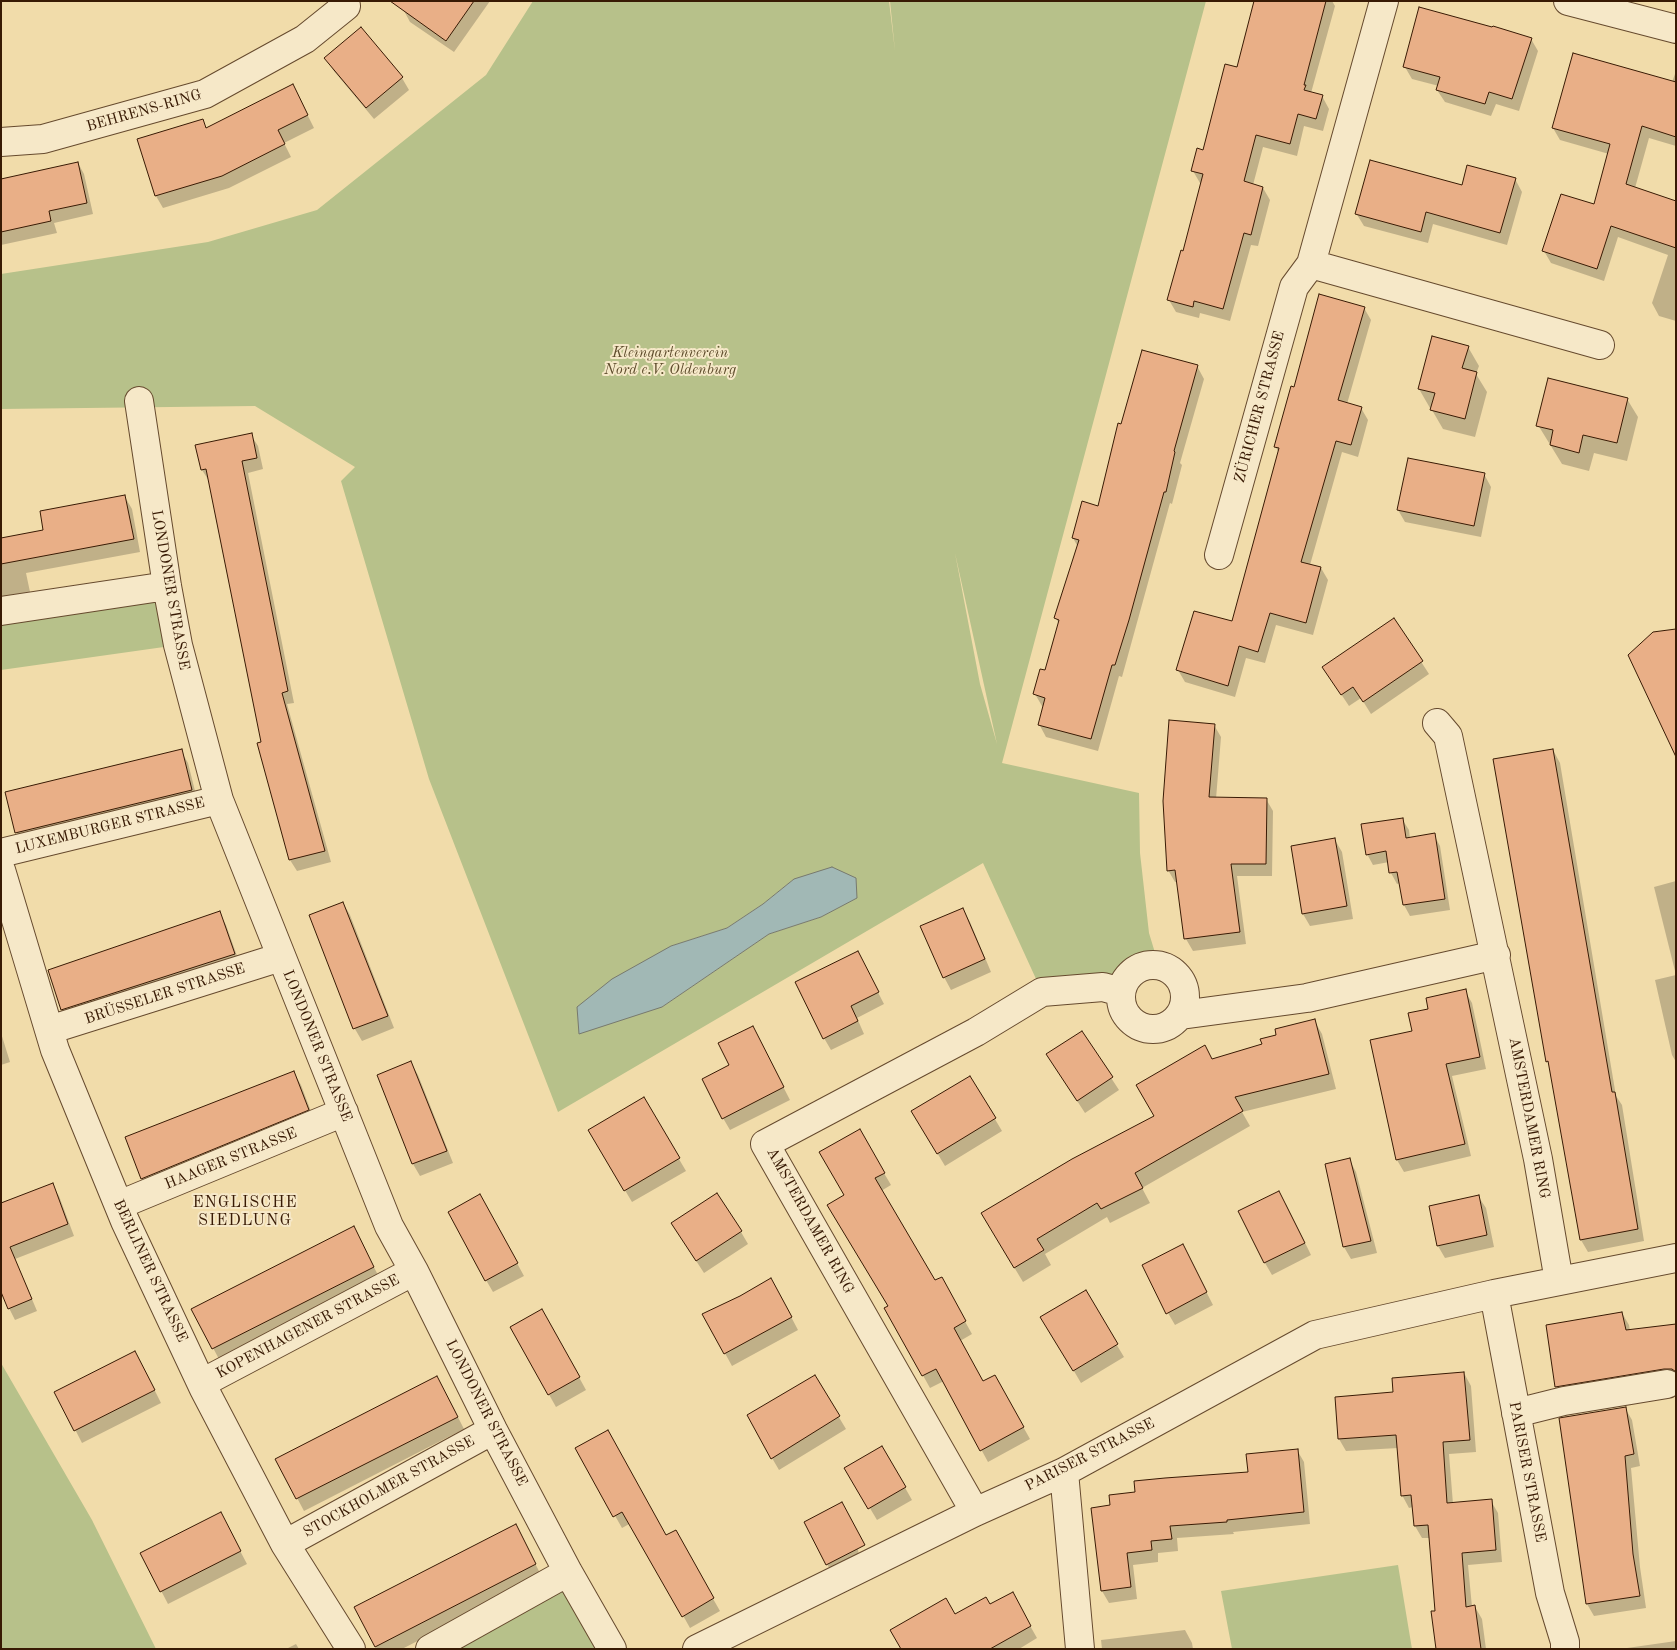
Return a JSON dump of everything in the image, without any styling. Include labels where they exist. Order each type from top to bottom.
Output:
[{"type":"street","name":"ZÜRICHER STRASSE","points":[[1219,555],[1294,287],[1311,264],[1384,1]]},
{"type":"street","points":[[1568,1],[1676,29]]},
{"type":"street","name":"BEHRENS-RING","points":[[1,142],[43,139],[205,94],[305,39],[346,3]]},
{"type":"street","points":[[1311,264],[1600,345]]},
{"type":"street","name":"LONDONER STRASSE","points":[[139,401],[167,586],[178,645],[219,800],[389,1226],[414,1270],[493,1430],[568,1572],[612,1649]]},
{"type":"street","points":[[1,611],[167,586]]},
{"type":"street","name":"AMSTERDAMER RING","points":[[1437,723],[1448,736],[1538,1159],[1560,1281]]},
{"type":"street","name":"LUXEMBURGER STRASSE","points":[[1,853],[219,800]]},
{"type":"street","name":"BERLINER STRASSE","points":[[1,870],[56,1050],[119,1205],[202,1383],[285,1544],[351,1649]]},
{"type":"street","points":[[1181,1015],[1307,998],[1496,955]]},
{"type":"street","name":"BRÜSSELER STRASSE","points":[[49,1030],[281,957]]},
{"type":"street","points":[[1149,965],[1159,966],[1169,969],[1178,976],[1184,989],[1185,1005],[1181,1015],[1164,1028],[1153,1030],[1142,1028],[1132,1022],[1125,1014],[1121,992],[1131,974],[1139,968],[1149,965]]},
{"type":"street","name":"AMSTERDAMER RING","points":[[975,1512],[765,1144],[976,1032],[1042,992],[1103,987],[1121,992]]},
{"type":"street","name":"HAAGER STRASSE","points":[[119,1205],[344,1112]]},
{"type":"street","name":"PARISER STRASSE","points":[[697,1649],[975,1512],[1064,1472],[1315,1336],[1494,1294],[1676,1258]]},
{"type":"street","name":"KOPENHAGENER STRASSE","points":[[202,1383],[414,1270]]},
{"type":"street","name":"PARISER STRASSE","points":[[1494,1294],[1550,1593],[1565,1642],[1565,1649]]},
{"type":"street","points":[[1516,1413],[1564,1401],[1667,1384]]},
{"type":"street","name":"STOCKHOLMER STRASSE","points":[[285,1544],[493,1430]]},
{"type":"street","points":[[1064,1472],[1080,1649]]},
{"type":"street","points":[[430,1649],[568,1572]]},
{"type":"green space","name":"Kleingartenverein Nord e.V. Oldenburg","points":[[533,1],[889,1],[895,51],[890,1],[1206,1],[1002,763],[1139,793],[1140,853],[1149,933],[1159,966],[1149,965],[1139,968],[1131,974],[1125,983],[1042,992],[983,863],[558,1112],[429,779],[341,481],[355,467],[255,406],[1,409],[1,274],[208,242],[317,210],[486,75]],"holes":[[[955,553],[997,744],[980,684]],[[856,878],[856,898],[821,917],[769,934],[662,1007],[671,946],[727,928],[763,904],[794,879]]]},
{"type":"green space","points":[[167,586],[178,645],[1,670],[1,611]]},
{"type":"green space","points":[[1,1363],[92,1520],[156,1649],[1,1649]]},
{"type":"green space","points":[[1398,1565],[1412,1649],[1232,1649],[1221,1591]]},
{"type":"green space","points":[[568,1572],[612,1649],[430,1649]]},
{"type":"water","points":[[832,867],[856,878],[857,898],[821,917],[769,934],[662,1007],[579,1034],[577,1007],[612,979],[671,946],[727,928],[763,904],[794,879]]},
{"type":"building","points":[[390,1],[474,1],[446,41]]},
{"type":"building","points":[[1254,1],[1326,1],[1304,85],[1306,85],[1304,90],[1323,95],[1316,119],[1298,114],[1290,144],[1256,135],[1244,181],[1263,187],[1251,235],[1244,233],[1223,309],[1194,301],[1193,307],[1167,300],[1181,250],[1183,251],[1203,174],[1191,171],[1197,148],[1203,150],[1225,64],[1237,67]]},
{"type":"building","points":[[1419,7],[1532,38],[1512,99],[1489,92],[1485,104],[1436,90],[1440,77],[1403,67]]},
{"type":"building","points":[[361,27],[403,77],[366,108],[324,58]]},
{"type":"building","points":[[1573,53],[1676,82],[1676,137],[1642,126],[1626,184],[1676,201],[1676,248],[1611,226],[1597,269],[1542,251],[1561,194],[1594,204],[1610,144],[1552,128]]},
{"type":"building","points":[[293,84],[308,115],[278,130],[285,144],[222,176],[155,196],[137,139],[203,119],[206,128]]},
{"type":"building","points":[[1370,160],[1462,185],[1467,165],[1516,178],[1500,233],[1426,212],[1421,232],[1355,214]]},
{"type":"building","points":[[78,162],[87,203],[49,211],[51,221],[1,232],[1,179]]},
{"type":"building","points":[[1319,294],[1365,307],[1338,400],[1362,407],[1351,445],[1336,441],[1301,562],[1321,567],[1306,623],[1270,613],[1258,652],[1239,646],[1228,686],[1176,670],[1194,611],[1232,621],[1279,448],[1274,447],[1291,386],[1294,387]]},
{"type":"building","points":[[1432,336],[1469,346],[1462,368],[1477,372],[1465,419],[1430,410],[1435,393],[1418,389]]},
{"type":"building","points":[[1142,350],[1198,365],[1174,451],[1166,492],[1164,492],[1129,620],[1115,665],[1112,665],[1091,739],[1038,725],[1045,698],[1033,694],[1040,669],[1045,670],[1059,620],[1054,618],[1079,540],[1072,538],[1082,501],[1098,506],[1118,423],[1121,424]]},
{"type":"building","points":[[1548,378],[1628,398],[1617,443],[1583,435],[1579,453],[1550,445],[1553,430],[1536,426]]},
{"type":"building","points":[[252,433],[257,458],[242,461],[288,691],[282,693],[325,851],[289,860],[257,743],[261,742],[206,469],[201,470],[195,445]]},
{"type":"building","points":[[1408,458],[1485,473],[1474,526],[1397,510]]},
{"type":"building","points":[[125,495],[134,539],[1,564],[1,538],[43,530],[40,511]]},
{"type":"building","points":[[1394,618],[1423,661],[1363,702],[1353,687],[1341,695],[1322,667]]},
{"type":"building","points":[[1676,629],[1676,757],[1628,655],[1653,632]]},
{"type":"building","points":[[1169,720],[1215,724],[1209,797],[1267,798],[1266,864],[1231,864],[1240,932],[1184,939],[1175,870],[1167,871],[1163,801]]},
{"type":"building","points":[[182,749],[192,790],[15,833],[5,792]]},
{"type":"building","points":[[1553,749],[1612,1092],[1615,1092],[1638,1229],[1580,1240],[1548,1061],[1546,1062],[1493,759]]},
{"type":"building","points":[[1403,818],[1406,838],[1435,833],[1445,899],[1403,905],[1397,872],[1389,873],[1386,851],[1366,855],[1361,824]]},
{"type":"building","points":[[1335,838],[1347,906],[1302,914],[1291,846]]},
{"type":"building","points":[[343,902],[388,1016],[353,1029],[309,915]]},
{"type":"building","points":[[963,908],[985,959],[943,978],[920,926]]},
{"type":"building","points":[[220,911],[235,954],[61,1010],[48,970]]},
{"type":"building","points":[[858,951],[879,992],[851,1006],[858,1021],[823,1039],[795,982]]},
{"type":"building","points":[[1466,989],[1480,1057],[1446,1064],[1465,1144],[1396,1160],[1370,1040],[1412,1031],[1408,1013],[1428,1009],[1426,998]]},
{"type":"building","points":[[1315,1019],[1329,1074],[1235,1097],[1243,1111],[1135,1173],[1143,1188],[1101,1209],[1097,1203],[1037,1239],[1044,1250],[1014,1268],[981,1213],[1072,1159],[1154,1116],[1136,1085],[1205,1045],[1212,1059],[1262,1044],[1260,1039],[1276,1035],[1275,1029]]},
{"type":"building","points":[[753,1026],[784,1087],[722,1119],[702,1079],[729,1065],[718,1043]]},
{"type":"building","points":[[1082,1031],[1113,1077],[1077,1101],[1046,1054]]},
{"type":"building","points":[[411,1061],[447,1151],[412,1164],[377,1075]]},
{"type":"building","points":[[294,1071],[309,1110],[141,1179],[125,1137]]},
{"type":"building","points":[[970,1076],[996,1118],[937,1154],[911,1111]]},
{"type":"building","points":[[644,1097],[680,1158],[624,1191],[588,1130]]},
{"type":"building","points":[[860,1129],[885,1173],[875,1178],[935,1280],[942,1277],[966,1321],[954,1328],[983,1381],[995,1375],[1024,1427],[980,1451],[936,1369],[922,1376],[884,1308],[888,1306],[827,1205],[844,1195],[819,1152]]},
{"type":"building","points":[[1350,1158],[1371,1241],[1343,1247],[1325,1164]]},
{"type":"building","points":[[53,1183],[68,1224],[10,1247],[32,1299],[8,1309],[1,1292],[1,1203]]},
{"type":"building","points":[[1279,1191],[1305,1243],[1264,1263],[1238,1211]]},
{"type":"building","points":[[717,1193],[742,1231],[696,1261],[671,1223]]},
{"type":"building","points":[[480,1194],[518,1263],[485,1281],[448,1212]]},
{"type":"building","points":[[1479,1195],[1487,1235],[1437,1246],[1429,1206]]},
{"type":"building","points":[[354,1226],[374,1267],[212,1349],[191,1309]]},
{"type":"building","points":[[1183,1244],[1207,1292],[1166,1314],[1142,1265]]},
{"type":"building","points":[[771,1278],[792,1317],[724,1354],[702,1314],[740,1296]]},
{"type":"building","points":[[1086,1290],[1118,1344],[1073,1371],[1040,1317]]},
{"type":"building","points":[[542,1309],[580,1377],[548,1395],[510,1327]]},
{"type":"building","points":[[1622,1312],[1626,1330],[1676,1324],[1676,1372],[1672,1369],[1664,1369],[1555,1387],[1546,1325]]},
{"type":"building","points":[[135,1351],[155,1390],[74,1431],[54,1392]]},
{"type":"building","points":[[1464,1372],[1470,1440],[1443,1442],[1447,1503],[1492,1499],[1496,1550],[1462,1553],[1466,1607],[1475,1605],[1481,1649],[1436,1649],[1431,1611],[1435,1611],[1428,1525],[1414,1526],[1411,1495],[1401,1496],[1396,1435],[1338,1439],[1335,1397],[1393,1392],[1392,1378]]},
{"type":"building","points":[[815,1375],[840,1416],[771,1459],[747,1415]]},
{"type":"building","points":[[437,1376],[458,1417],[296,1499],[275,1459]]},
{"type":"building","points":[[1626,1407],[1634,1454],[1625,1456],[1633,1554],[1640,1596],[1586,1604],[1559,1418]]},
{"type":"building","points":[[608,1430],[666,1535],[676,1530],[714,1598],[682,1617],[622,1512],[613,1517],[575,1448]]},
{"type":"building","points":[[882,1446],[906,1487],[868,1509],[844,1468]]},
{"type":"building","points":[[1298,1449],[1304,1512],[1227,1520],[1227,1522],[1170,1526],[1172,1539],[1151,1541],[1152,1550],[1127,1553],[1131,1587],[1101,1591],[1091,1508],[1110,1505],[1109,1495],[1135,1492],[1134,1481],[1248,1472],[1246,1454]]},
{"type":"building","points":[[842,1502],[865,1545],[826,1565],[804,1522]]},
{"type":"building","points":[[221,1512],[241,1551],[160,1592],[140,1553]]},
{"type":"building","points":[[516,1524],[536,1564],[375,1647],[354,1607]]},
{"type":"building","points":[[1013,1592],[1031,1626],[990,1649],[901,1649],[890,1630],[946,1598],[955,1614],[986,1597],[990,1604]]},
{"type":"district","name":"ENGLISCHE SIEDLUNG","points":[[245,1212]]}]
